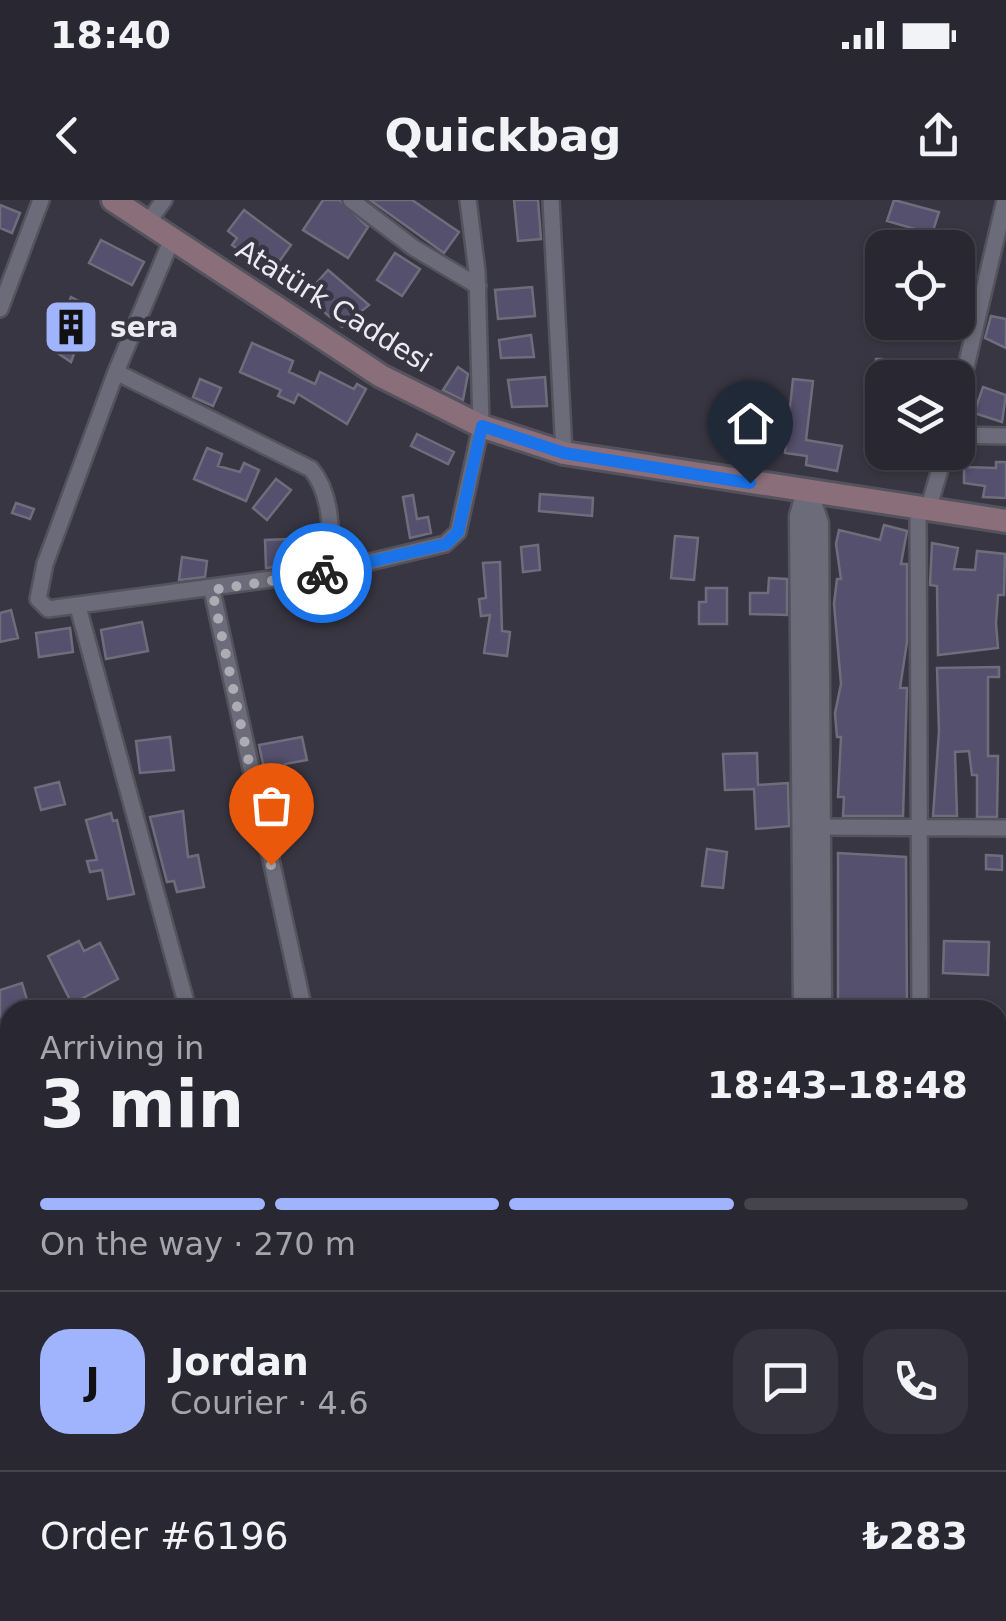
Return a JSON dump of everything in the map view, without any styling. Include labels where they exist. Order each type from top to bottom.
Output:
[{"type":"main road","name":"Atatürk Caddesi","points":[[114,200],[381,376],[482,426],[564,453],[1006,521]]},
{"type":"street","points":[[0,309],[41,200]]},
{"type":"street","points":[[149,220],[164,200]]},
{"type":"street","points":[[350,200],[414,248],[478,286]]},
{"type":"street","points":[[172,239],[116,372],[39,589],[38,599],[48,609],[332,571],[446,544],[458,532],[482,426],[478,286],[468,200]]},
{"type":"street","points":[[551,200],[564,453]]},
{"type":"street","points":[[968,360],[1005,200]]},
{"type":"street","points":[[116,372],[311,469],[322,481],[327,500],[332,571]]},
{"type":"street","points":[[975,435],[1006,436]]},
{"type":"street","points":[[920,1000],[923,510],[938,470]]},
{"type":"street","points":[[807,491],[818,523],[821,1000]]},
{"type":"street","points":[[804,1000],[800,516],[807,491]]},
{"type":"street","points":[[212,590],[302,1000]]},
{"type":"street","points":[[78,607],[185,1000]]},
{"type":"street","points":[[820,827],[1006,828]]},
{"type":"building","points":[[323,200],[340,200],[368,227],[348,258],[303,230]]},
{"type":"building","points":[[370,200],[412,200],[459,232],[444,253]]},
{"type":"building","points":[[514,200],[538,200],[541,239],[518,241]]},
{"type":"building","points":[[894,200],[939,212],[933,230],[887,221]]},
{"type":"building","points":[[0,205],[20,213],[12,233],[0,228]]},
{"type":"building","points":[[244,210],[291,245],[271,273],[232,245],[237,238],[228,231]]},
{"type":"building","points":[[101,240],[144,262],[132,285],[89,263]]},
{"type":"building","points":[[395,253],[420,269],[402,296],[377,280]]},
{"type":"building","points":[[328,270],[369,305],[342,327],[305,296]]},
{"type":"building","points":[[532,287],[535,316],[498,319],[495,290]]},
{"type":"building","name":"sera","points":[[71,297],[91,307],[71,362],[50,348]]},
{"type":"building","points":[[991,316],[1006,319],[1006,348],[985,338]]},
{"type":"building","points":[[531,335],[534,357],[501,358],[499,340]]},
{"type":"building","points":[[252,343],[293,361],[289,372],[315,384],[320,372],[354,389],[357,384],[366,389],[347,424],[298,394],[294,403],[278,396],[281,390],[240,372]]},
{"type":"building","points":[[458,367],[468,374],[463,400],[443,390]]},
{"type":"building","points":[[545,377],[547,406],[512,407],[508,380]]},
{"type":"building","points":[[200,379],[221,388],[213,406],[193,397]]},
{"type":"building","points":[[793,379],[813,381],[806,440],[842,446],[837,471],[806,465],[807,456],[785,453]]},
{"type":"building","points":[[983,387],[1006,395],[1002,422],[975,410]]},
{"type":"building","points":[[727,413],[750,413],[752,456],[729,456]]},
{"type":"building","points":[[417,434],[454,452],[448,464],[411,446]]},
{"type":"building","points":[[207,448],[222,454],[218,466],[240,472],[244,463],[259,470],[246,501],[194,479]]},
{"type":"building","points":[[996,462],[1006,462],[1006,498],[983,497],[985,486],[964,483],[964,470],[996,468]]},
{"type":"building","points":[[276,479],[291,490],[267,520],[253,508]]},
{"type":"building","points":[[540,494],[593,498],[592,516],[539,511]]},
{"type":"building","points":[[413,495],[417,519],[428,517],[431,533],[410,538],[403,497]]},
{"type":"building","points":[[16,503],[34,509],[30,519],[12,513]]},
{"type":"building","points":[[884,525],[907,531],[901,564],[907,564],[907,642],[900,688],[907,688],[903,816],[843,816],[844,797],[838,797],[841,737],[837,737],[835,713],[841,684],[834,604],[837,579],[841,579],[836,544],[839,530],[880,540]]},
{"type":"building","points":[[675,536],[698,538],[694,580],[671,578]]},
{"type":"building","points":[[289,539],[289,565],[266,568],[265,540]]},
{"type":"building","points":[[932,543],[958,548],[954,569],[975,570],[977,551],[1005,554],[1004,595],[998,595],[998,648],[938,655],[937,586],[930,585]]},
{"type":"building","points":[[538,545],[540,570],[523,572],[521,547]]},
{"type":"building","points":[[182,557],[207,561],[205,577],[179,580]]},
{"type":"building","points":[[500,562],[502,631],[510,632],[507,656],[484,653],[490,615],[481,616],[479,599],[486,598],[483,563]]},
{"type":"building","points":[[769,578],[787,579],[787,615],[750,614],[750,593],[768,593]]},
{"type":"building","points":[[706,588],[727,588],[727,624],[699,624],[699,602],[706,602]]},
{"type":"building","points":[[11,610],[18,638],[0,642],[0,613]]},
{"type":"building","points":[[142,622],[148,651],[106,659],[101,630]]},
{"type":"building","points":[[70,628],[73,652],[39,657],[36,633]]},
{"type":"building","points":[[999,667],[999,677],[988,677],[988,756],[998,756],[997,817],[977,817],[977,775],[972,775],[969,751],[955,752],[957,816],[933,816],[939,731],[937,668]]},
{"type":"building","points":[[170,737],[174,770],[140,773],[136,741]]},
{"type":"building","points":[[302,737],[307,760],[285,764],[286,771],[264,769],[259,745]]},
{"type":"building","points":[[757,753],[758,785],[788,783],[789,826],[756,829],[754,789],[725,790],[723,754]]},
{"type":"building","points":[[59,782],[65,804],[41,810],[35,788]]},
{"type":"building","points":[[183,811],[188,857],[198,855],[204,887],[177,892],[174,881],[167,882],[150,817]]},
{"type":"building","points":[[111,813],[113,821],[117,820],[134,894],[108,899],[102,870],[90,872],[87,861],[97,860],[86,820]]},
{"type":"building","points":[[707,849],[727,852],[723,888],[702,886]]},
{"type":"building","points":[[838,853],[906,857],[907,1000],[838,1000]]},
{"type":"building","points":[[986,855],[1002,856],[1002,870],[986,869]]},
{"type":"building","points":[[79,941],[84,951],[100,943],[118,979],[79,1000],[70,1000],[48,956]]},
{"type":"building","points":[[944,941],[989,942],[988,975],[943,973]]},
{"type":"building","points":[[22,983],[27,1000],[0,1000],[0,990]]},
{"type":"way so far","points":[[271,865],[212,590],[322,573]]},
{"type":"place","name":"sera","points":[[71,327]]},
{"type":"route","points":[[322,573],[413,555],[446,544],[458,532],[482,426],[564,453],[750,483]]}]
